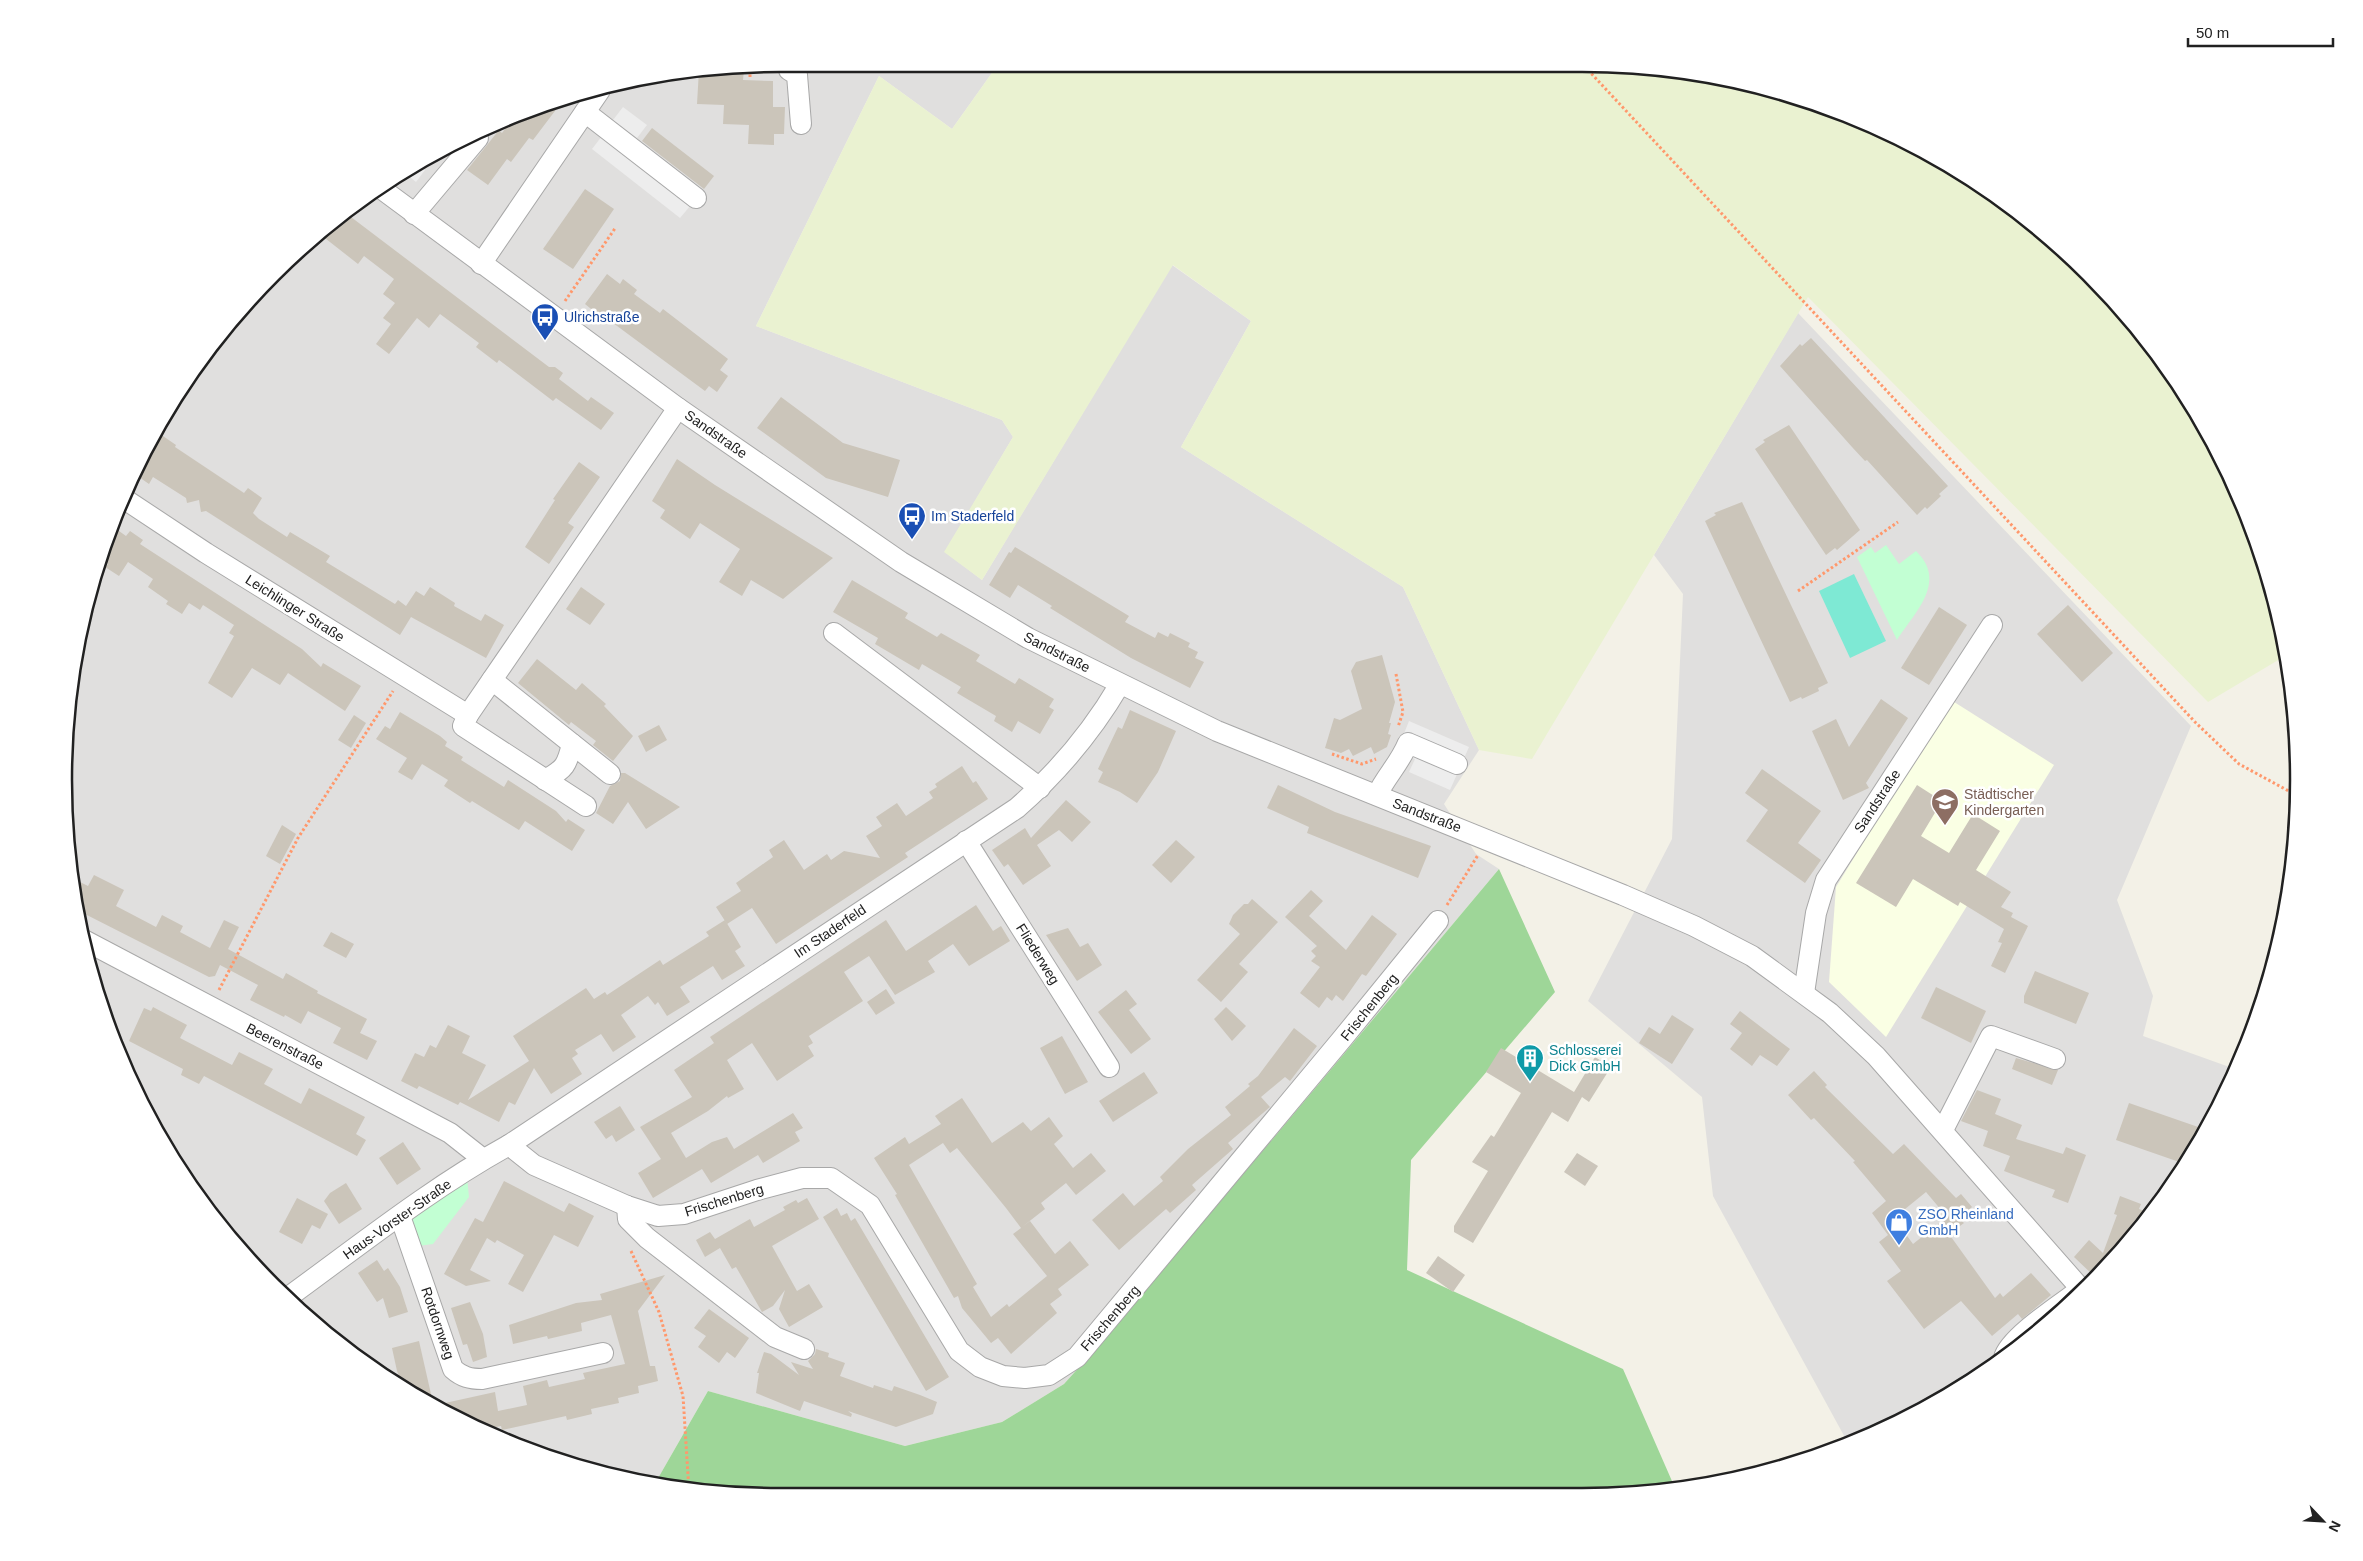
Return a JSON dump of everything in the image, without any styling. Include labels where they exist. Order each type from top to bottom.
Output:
[{"type":"street","points":[[792,72],[797,75],[801,124]]},
{"type":"street","points":[[481,264],[595,98]]},
{"type":"street","points":[[586,112],[696,198]]},
{"type":"street","points":[[414,214],[472,144]]},
{"type":"street","name":"Sandstraße","points":[[386,193],[678,408],[901,562],[1028,638],[1217,731],[1487,839],[1694,926],[1752,956],[1804,993],[1876,1056],[2079,1285]]},
{"type":"street","points":[[586,806],[463,726],[468,715],[678,408]]},
{"type":"street","name":"Leichlinger Straße","points":[[130,502],[403,676],[468,715]]},
{"type":"street","name":"Sandstraße","points":[[1804,993],[1816,913],[1826,880],[1992,625]]},
{"type":"street","points":[[834,633],[1040,788]]},
{"type":"street","points":[[492,680],[610,774]]},
{"type":"street","name":"Im Staderfeld","points":[[509,1145],[1017,808],[1040,788],[1105,710],[1120,684]]},
{"type":"street","points":[[1377,796],[1386,776],[1402,757],[1408,743],[1457,764]]},
{"type":"street","points":[[546,780],[561,772],[567,762],[572,744]]},
{"type":"street","name":"Fliederweg","points":[[966,841],[1109,1067]]},
{"type":"street","name":"Frischenberg","points":[[509,1145],[534,1165],[627,1206],[658,1216],[684,1214],[757,1190],[802,1178],[831,1178],[870,1204],[959,1351],[980,1366],[1003,1376],[1024,1378],[1049,1375],[1077,1357],[1128,1298],[1438,921]]},
{"type":"street","name":"Beerenstraße","points":[[92,944],[209,1008],[450,1133],[483,1159]]},
{"type":"street","points":[[1943,1130],[1992,1036],[2055,1059]]},
{"type":"street","name":"Haus-Vorster-Straße","points":[[294,1294],[400,1216],[483,1159],[509,1145]]},
{"type":"street","points":[[627,1206],[628,1219],[647,1238],[775,1337],[804,1349]]},
{"type":"street","name":"Rotdornweg","points":[[400,1216],[453,1369],[458,1374],[469,1379],[482,1379],[603,1352]]},
{"type":"path","points":[[1590,72],[2195,722],[2239,764],[2290,792]]},
{"type":"path","points":[[553,317],[616,228]]},
{"type":"path","points":[[1798,591],[1898,522]]},
{"type":"path","points":[[1396,674],[1403,712],[1398,730]]},
{"type":"path","points":[[209,1008],[298,838],[403,676]]},
{"type":"path","points":[[1321,773],[1329,753],[1362,764],[1378,758]]},
{"type":"path","points":[[1438,921],[1487,839]]},
{"type":"path","points":[[631,1250],[659,1312],[683,1396],[688,1482]]},
{"type":"shaded area","points":[[780,72],[993,72],[952,129],[879,76],[756,326],[1002,420],[1013,437],[945,552],[982,580],[1172,265],[1251,321],[1181,447],[1403,587],[1479,750],[1444,804],[1476,854],[1499,869],[1110,1333],[1064,1384],[1002,1422],[905,1446],[708,1391],[658,1478],[597,1464],[553,1451],[510,1435],[467,1415],[426,1394],[387,1369],[349,1342],[314,1313],[248,1247],[219,1212],[167,1134],[126,1051],[110,1008],[97,964],[86,919],[79,873],[74,827],[72,780],[74,734],[86,642],[110,553],[126,510],[167,426],[219,349],[248,314],[314,248],[349,219],[426,167],[510,126],[553,110],[642,86],[734,74]]},
{"type":"shaded area","points":[[993,72],[1582,72],[1629,74],[1721,86],[1810,110],[1853,126],[1937,167],[2014,219],[2083,280],[2144,349],[2196,427],[2237,510],[2253,553],[2266,597],[2280,659],[2208,702],[1808,297],[1532,759],[1479,750],[1403,587],[1181,447],[1251,321],[1173,265],[982,580],[944,552],[1013,437],[1002,420],[756,326],[879,76],[952,129]]},
{"type":"shaded area","points":[[623,107],[647,125],[637,138],[613,120]]},
{"type":"shaded area","points":[[602,136],[691,205],[680,218],[592,149]]},
{"type":"shaded area","points":[[423,169],[425,170],[416,182],[410,177]]},
{"type":"shaded area","points":[[1798,313],[2191,726],[2117,900],[2153,996],[2143,1036],[2230,1067],[2217,1094],[2196,1134],[2144,1212],[2115,1247],[2049,1313],[2014,1342],[1936,1394],[1845,1438],[1713,1196],[1702,1097],[1588,1001],[1672,839],[1683,594],[1654,555]]},
{"type":"shaded area","points":[[1854,574],[1886,641],[1850,658],[1819,591]]},
{"type":"shaded area","name":"Städtischer Kindergarten","points":[[1951,700],[2054,765],[1886,1037],[1829,982],[1836,887]]},
{"type":"shaded area","points":[[1409,721],[1469,747],[1450,790],[1409,772],[1415,759],[1397,751]]},
{"type":"green space","points":[[1886,545],[1899,564],[1916,551],[1925,563],[1929,574],[1929,585],[1925,597],[1897,640],[1857,557],[1871,547],[1875,553]]},
{"type":"green space","points":[[1499,869],[1555,992],[1411,1160],[1407,1270],[1623,1369],[1672,1482],[1629,1487],[1582,1488],[780,1488],[734,1487],[658,1478],[708,1391],[905,1446],[1002,1422],[1064,1384],[1110,1333]]},
{"type":"green space","points":[[467,1177],[469,1197],[433,1244],[418,1246],[411,1216]]},
{"type":"building","points":[[744,74],[743,80],[773,81],[773,107],[785,107],[784,134],[774,134],[774,145],[748,144],[749,125],[723,124],[724,105],[697,104],[699,78]]},
{"type":"building","points":[[556,109],[533,140],[529,138],[511,162],[507,159],[488,185],[467,170],[498,132],[500,131],[502,133],[510,126]]},
{"type":"building","points":[[652,128],[714,176],[704,189],[642,141]]},
{"type":"building","points":[[585,189],[614,209],[573,269],[543,249]]},
{"type":"building","points":[[351,217],[549,367],[555,367],[563,373],[559,379],[588,401],[591,397],[614,413],[601,430],[556,398],[553,401],[499,360],[497,363],[476,347],[479,343],[440,314],[429,328],[417,318],[389,354],[376,344],[391,324],[383,318],[395,303],[383,294],[394,279],[364,256],[358,264],[325,238]]},
{"type":"building","points":[[607,274],[620,284],[623,279],[637,290],[634,294],[660,313],[663,309],[728,359],[720,370],[728,376],[717,392],[709,386],[705,391],[609,320],[607,322],[585,304]]},
{"type":"building","points":[[1811,338],[1948,486],[1939,494],[1941,496],[1927,509],[1925,507],[1917,515],[1867,460],[1865,461],[1852,447],[1780,366],[1800,344],[1802,346]]},
{"type":"building","points":[[781,397],[843,443],[900,460],[888,497],[826,478],[757,428]]},
{"type":"building","points":[[1789,425],[1860,530],[1837,550],[1835,548],[1826,555],[1755,449],[1765,442],[1763,440]]},
{"type":"building","points":[[162,435],[176,445],[175,447],[244,493],[248,488],[262,498],[253,513],[259,519],[287,537],[290,532],[330,556],[326,562],[395,604],[398,600],[406,606],[416,591],[424,596],[430,587],[455,603],[454,606],[481,621],[485,614],[504,625],[486,658],[411,617],[400,635],[206,511],[201,512],[199,500],[187,503],[186,498],[153,477],[149,484],[141,478]]},
{"type":"building","points":[[677,459],[715,485],[833,558],[783,599],[751,580],[742,596],[719,582],[740,549],[700,523],[690,539],[660,518],[665,510],[652,501]]},
{"type":"building","points":[[579,462],[600,477],[568,523],[574,527],[549,564],[525,547],[555,500],[553,499]]},
{"type":"building","points":[[1742,502],[1828,683],[1818,688],[1819,691],[1802,699],[1801,697],[1790,702],[1705,521],[1716,515],[1714,513]]},
{"type":"building","points":[[118,531],[126,536],[130,531],[143,540],[140,544],[302,649],[321,667],[323,663],[361,686],[345,711],[288,673],[280,685],[252,668],[232,698],[208,683],[234,636],[229,633],[234,625],[203,605],[200,610],[189,603],[182,614],[166,604],[168,601],[148,587],[153,579],[128,562],[119,576],[106,567]]},
{"type":"building","points":[[1015,547],[1129,616],[1125,622],[1155,638],[1158,632],[1168,637],[1170,633],[1190,643],[1188,647],[1198,652],[1195,658],[1204,662],[1190,688],[1131,658],[1050,608],[1052,606],[1018,585],[1010,598],[989,585],[1009,552],[1011,553]]},
{"type":"building","points":[[852,580],[908,613],[905,618],[937,637],[941,633],[980,655],[976,661],[1015,684],[1019,678],[1054,699],[1049,707],[1054,710],[1040,734],[1018,721],[1012,732],[994,721],[996,716],[957,693],[961,687],[922,664],[919,670],[875,644],[878,638],[833,612]]},
{"type":"building","points":[[581,587],[605,604],[590,625],[566,609]]},
{"type":"building","points":[[2068,605],[2113,653],[2082,682],[2037,634]]},
{"type":"building","points":[[1939,607],[1967,625],[1929,685],[1901,668]]},
{"type":"building","points":[[1382,655],[1395,702],[1389,723],[1391,723],[1388,734],[1391,735],[1387,747],[1374,754],[1371,747],[1353,756],[1349,749],[1341,753],[1325,748],[1334,718],[1340,720],[1362,709],[1351,671],[1356,662]]},
{"type":"building","points":[[537,659],[576,690],[582,683],[606,704],[604,706],[633,736],[613,761],[593,745],[596,741],[571,722],[569,725],[518,683]]},
{"type":"building","points":[[1881,699],[1908,718],[1866,783],[1869,788],[1843,800],[1812,731],[1836,719],[1849,747]]},
{"type":"building","points":[[1130,710],[1176,731],[1158,772],[1137,803],[1120,792],[1098,782],[1103,772],[1098,769],[1118,727],[1122,729]]},
{"type":"building","points":[[400,712],[440,736],[447,742],[445,746],[463,757],[461,760],[504,787],[508,780],[556,811],[566,822],[568,819],[585,830],[572,851],[525,821],[519,830],[472,801],[470,803],[444,786],[448,780],[422,764],[412,780],[398,772],[407,758],[376,739],[385,726],[390,729]]},
{"type":"building","points":[[354,715],[366,723],[351,748],[338,740]]},
{"type":"building","points":[[659,725],[667,740],[646,752],[638,736]]},
{"type":"building","points":[[962,766],[973,783],[976,781],[988,799],[905,853],[908,857],[776,944],[752,908],[727,924],[716,907],[741,891],[736,883],[773,857],[769,850],[784,840],[804,870],[827,854],[831,860],[844,851],[880,858],[866,836],[882,826],[876,817],[897,803],[906,816],[933,798],[929,792],[937,787],[935,784]]},
{"type":"building","points":[[1762,769],[1821,811],[1798,843],[1821,860],[1805,883],[1746,841],[1768,810],[1745,793]]},
{"type":"building","points":[[621,773],[625,773],[680,807],[646,829],[628,802],[613,824],[596,813],[610,786],[620,781]]},
{"type":"building","points":[[1278,785],[1335,812],[1431,846],[1418,878],[1307,833],[1309,827],[1267,808]]},
{"type":"building","points":[[1917,785],[1942,801],[1921,836],[1949,853],[1973,814],[2000,831],[1976,870],[2011,892],[2001,907],[2013,913],[2011,917],[2028,926],[2005,973],[1991,966],[2002,943],[1998,942],[2004,929],[1960,902],[1958,906],[1913,879],[1896,907],[1856,883]]},
{"type":"building","points":[[1066,800],[1091,822],[1072,842],[1059,830],[1037,845],[1051,866],[1023,885],[1008,864],[1004,867],[992,850],[1025,828],[1031,838]]},
{"type":"building","points":[[282,825],[296,834],[280,864],[266,856]]},
{"type":"building","points":[[1176,840],[1195,857],[1171,883],[1152,865]]},
{"type":"building","points":[[94,875],[124,890],[116,906],[156,927],[162,915],[183,926],[180,932],[210,948],[224,920],[239,927],[228,949],[283,979],[286,973],[318,991],[317,993],[367,1019],[360,1033],[377,1041],[367,1060],[333,1043],[341,1028],[308,1011],[301,1024],[250,1000],[258,985],[220,965],[215,976],[209,977],[85,914],[80,882],[88,886]]},
{"type":"building","points":[[1311,890],[1323,901],[1309,916],[1346,950],[1372,915],[1397,934],[1366,976],[1362,974],[1343,1001],[1336,995],[1332,1001],[1327,997],[1319,1008],[1300,993],[1320,967],[1311,961],[1316,956],[1311,951],[1317,946],[1285,917]]},
{"type":"building","points":[[1252,899],[1278,922],[1239,964],[1248,972],[1221,1002],[1197,980],[1240,934],[1229,924],[1233,915]]},
{"type":"building","points":[[976,905],[993,931],[1001,926],[1010,941],[969,966],[953,944],[928,961],[935,972],[895,995],[869,956],[844,972],[863,1001],[809,1036],[813,1043],[808,1046],[814,1056],[777,1081],[752,1043],[727,1060],[744,1089],[728,1098],[727,1096],[708,1111],[671,1133],[686,1158],[712,1142],[727,1137],[734,1149],[793,1113],[803,1128],[795,1132],[800,1141],[763,1163],[758,1155],[711,1183],[702,1169],[653,1198],[638,1173],[661,1159],[640,1127],[692,1097],[674,1070],[714,1043],[710,1037],[886,920],[906,951]]},
{"type":"building","points":[[725,920],[741,947],[735,951],[745,966],[722,980],[713,966],[680,987],[690,1002],[667,1016],[658,1002],[655,1005],[648,996],[621,1015],[636,1037],[613,1052],[601,1034],[575,1050],[578,1054],[572,1058],[582,1074],[551,1094],[534,1068],[515,1105],[509,1102],[499,1122],[460,1102],[458,1105],[419,1086],[417,1089],[401,1081],[415,1053],[424,1057],[430,1045],[436,1048],[448,1025],[470,1036],[462,1053],[486,1065],[468,1100],[529,1061],[513,1036],[586,988],[594,999],[605,992],[607,995],[660,960],[663,965],[709,936],[706,932]]},
{"type":"building","points":[[1068,928],[1080,947],[1088,943],[1102,965],[1077,981],[1046,935]]},
{"type":"building","points":[[331,932],[354,944],[346,958],[323,946]]},
{"type":"building","points":[[2035,971],[2089,993],[2076,1024],[2024,1003],[2024,996]]},
{"type":"building","points":[[1936,987],[1986,1011],[1971,1043],[1921,1018]]},
{"type":"building","points":[[886,989],[895,1003],[876,1015],[867,1002]]},
{"type":"building","points":[[1126,990],[1137,1004],[1129,1010],[1151,1039],[1131,1054],[1098,1012]]},
{"type":"building","points":[[153,1007],[187,1025],[180,1038],[232,1065],[239,1052],[273,1069],[264,1084],[301,1104],[309,1088],[365,1117],[356,1134],[366,1140],[357,1156],[204,1076],[199,1084],[181,1075],[183,1069],[129,1041],[144,1008],[151,1011]]},
{"type":"building","points":[[1226,1007],[1246,1026],[1232,1041],[1214,1019]]},
{"type":"building","points":[[1740,1011],[1790,1049],[1777,1066],[1760,1055],[1752,1066],[1730,1049],[1742,1033],[1730,1024]]},
{"type":"building","points":[[1672,1015],[1694,1029],[1672,1064],[1639,1043],[1649,1027],[1660,1034]]},
{"type":"building","points":[[1294,1028],[1317,1046],[1290,1081],[1285,1077],[1261,1097],[1270,1107],[1228,1143],[1233,1149],[1192,1185],[1196,1190],[1170,1213],[1166,1209],[1119,1250],[1092,1220],[1123,1193],[1134,1206],[1163,1181],[1160,1177],[1188,1149],[1231,1115],[1225,1107],[1250,1086],[1248,1084],[1258,1076]]},
{"type":"building","points":[[1062,1036],[1088,1082],[1065,1094],[1040,1048]]},
{"type":"building","points":[[1501,1048],[1574,1092],[1595,1057],[1611,1067],[1589,1102],[1582,1097],[1568,1122],[1552,1112],[1473,1243],[1454,1232],[1454,1226],[1488,1171],[1472,1162],[1491,1135],[1494,1137],[1521,1093],[1486,1072]]},
{"type":"building","points":[[2016,1058],[2058,1070],[2052,1085],[2012,1069]]},
{"type":"building","points":[[1814,1071],[1827,1085],[1825,1087],[1893,1154],[1904,1144],[1956,1198],[1961,1194],[1972,1207],[1959,1218],[1964,1223],[1949,1234],[1995,1298],[2000,1293],[2003,1297],[2031,1273],[2051,1295],[2022,1319],[2018,1314],[1992,1336],[1961,1301],[1924,1329],[1887,1281],[1901,1271],[1879,1242],[1888,1235],[1872,1213],[1886,1201],[1853,1162],[1855,1161],[1814,1118],[1811,1120],[1788,1095]],"holes":[[[1926,1192],[1947,1217],[1913,1244],[1894,1218]]]},
{"type":"building","points":[[1144,1072],[1158,1093],[1113,1122],[1099,1101]]},
{"type":"building","points":[[1977,1090],[2001,1099],[1995,1114],[2022,1125],[2016,1139],[2063,1154],[2066,1147],[2086,1155],[2068,1203],[2052,1197],[2055,1190],[2004,1171],[2010,1156],[1983,1146],[1988,1131],[1961,1121]]},
{"type":"building","points":[[962,1098],[992,1143],[1023,1122],[1031,1131],[1049,1117],[1063,1136],[1054,1144],[1073,1168],[1091,1153],[1106,1171],[1076,1195],[1066,1183],[1041,1203],[1045,1209],[1022,1227],[1030,1221],[1055,1254],[1070,1241],[1089,1265],[1058,1289],[1062,1295],[1050,1304],[1057,1313],[1011,1354],[998,1338],[991,1343],[962,1308],[958,1296],[954,1298],[895,1195],[897,1194],[874,1158],[905,1137],[909,1144],[941,1124],[935,1116]],"holes":[[[943,1143],[950,1153],[957,1148],[1006,1208],[1021,1228],[1013,1234],[1047,1276],[1009,1307],[1007,1304],[991,1317],[973,1287],[977,1284],[909,1165]]]},
{"type":"building","points":[[2129,1103],[2199,1127],[2179,1162],[2116,1140]]},
{"type":"building","points":[[620,1106],[635,1130],[616,1142],[612,1135],[606,1139],[594,1122]]},
{"type":"building","points":[[403,1142],[421,1169],[397,1185],[379,1158]]},
{"type":"building","points":[[1577,1153],[1598,1166],[1585,1186],[1564,1172]]},
{"type":"building","points":[[504,1181],[564,1212],[569,1203],[594,1216],[578,1247],[554,1235],[523,1292],[508,1284],[524,1255],[497,1240],[495,1243],[487,1238],[470,1270],[491,1281],[466,1286],[444,1274],[475,1218],[483,1222]]},
{"type":"building","points":[[346,1183],[362,1209],[339,1224],[324,1201],[330,1193]]},
{"type":"building","points":[[2120,1196],[2141,1204],[2139,1209],[2145,1211],[2091,1273],[2074,1257],[2089,1240],[2103,1253],[2117,1215],[2114,1214]]},
{"type":"building","points":[[297,1198],[328,1214],[320,1229],[312,1225],[302,1244],[279,1232]]},
{"type":"building","points":[[807,1198],[819,1219],[772,1246],[797,1291],[809,1284],[823,1307],[789,1327],[779,1309],[785,1290],[773,1306],[762,1312],[736,1267],[732,1269],[720,1248],[705,1257],[696,1240],[710,1232],[715,1239],[750,1219],[754,1227],[785,1210],[783,1207],[796,1200],[798,1203]]},
{"type":"building","points":[[837,1208],[841,1216],[847,1213],[851,1221],[855,1218],[949,1377],[926,1391],[823,1217]]},
{"type":"building","points":[[1438,1256],[1465,1275],[1453,1292],[1426,1273]]},
{"type":"building","points":[[377,1260],[384,1271],[388,1268],[400,1287],[408,1312],[389,1318],[383,1298],[377,1302],[358,1273]]},
{"type":"building","points":[[665,1275],[638,1311],[650,1366],[655,1366],[658,1381],[638,1386],[639,1393],[618,1398],[619,1403],[591,1409],[592,1414],[567,1420],[566,1416],[502,1430],[501,1426],[494,1427],[444,1403],[495,1392],[498,1411],[527,1405],[523,1386],[547,1380],[549,1387],[585,1379],[583,1373],[625,1364],[611,1315],[581,1323],[582,1331],[548,1339],[547,1336],[513,1344],[509,1325],[576,1303],[602,1300],[600,1294]]},
{"type":"building","points":[[470,1302],[483,1334],[487,1357],[473,1362],[467,1344],[463,1345],[451,1308]]},
{"type":"building","points":[[709,1309],[749,1338],[735,1358],[727,1352],[719,1363],[698,1347],[706,1336],[694,1328]]},
{"type":"building","points":[[419,1341],[432,1397],[399,1377],[392,1348]]},
{"type":"building","points":[[816,1349],[829,1353],[828,1357],[845,1363],[840,1376],[873,1388],[874,1385],[892,1391],[894,1386],[937,1402],[933,1414],[896,1427],[848,1411],[852,1414],[851,1417],[804,1401],[800,1411],[756,1393],[759,1373],[757,1373],[764,1352],[771,1354],[799,1375],[791,1362],[813,1369],[808,1361],[815,1354]]},
{"type":"place","name":"Ulrichstraße","points":[[545,341]]},
{"type":"place","name":"Im Staderfeld","points":[[912,540]]},
{"type":"place","name":"Städtischer Kindergarten","points":[[1945,826]]},
{"type":"place","name":"Schlosserei Dick GmbH","points":[[1530,1082]]},
{"type":"place","name":"ZSO Rheinland GmbH","points":[[1899,1246]]}]
